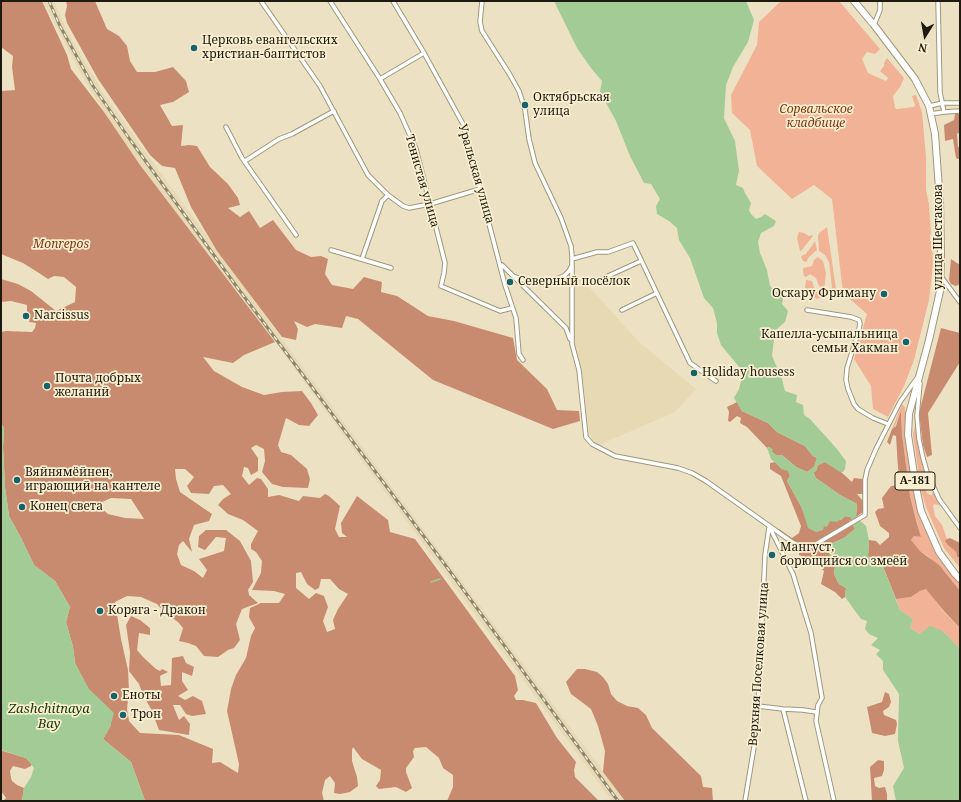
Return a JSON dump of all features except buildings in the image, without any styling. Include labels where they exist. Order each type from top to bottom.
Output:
[{"type":"main road","name":"А-181","points":[[854,1],[874,25]]},
{"type":"main road","name":"улица Шестакова","points":[[874,25],[915,79],[929,106],[935,134],[940,202],[941,277],[937,310],[920,374]]},
{"type":"main road","name":"А-181","points":[[920,374],[909,414],[908,424],[908,435],[916,487],[921,511],[933,541],[939,552],[960,579]]},
{"type":"street","points":[[261,1],[320,86],[368,175],[388,196],[403,206],[410,208],[430,204],[480,189]]},
{"type":"street","name":"Тенистая улица","points":[[330,1],[400,113],[416,150],[445,263],[441,286],[500,311],[512,308]]},
{"type":"street","name":"Уральская улица","points":[[393,1],[424,53],[463,124],[512,308],[516,318],[519,354],[523,360]]},
{"type":"street","points":[[482,1],[480,22],[482,31],[519,91],[525,110],[535,163],[561,218],[571,246],[572,344]]},
{"type":"street","points":[[874,25],[880,10],[880,1]]},
{"type":"street","points":[[938,1],[940,92],[944,103],[944,112]]},
{"type":"street","points":[[380,79],[424,53]]},
{"type":"street","points":[[929,106],[944,103],[960,103]]},
{"type":"street","points":[[245,161],[279,139],[292,134],[334,111]]},
{"type":"street","points":[[931,114],[960,111]]},
{"type":"street","points":[[226,127],[242,158],[296,235]]},
{"type":"street","points":[[362,259],[382,201],[388,196]]},
{"type":"street","points":[[572,259],[597,252],[608,252],[633,243],[690,363],[716,381]]},
{"type":"street","points":[[331,250],[391,268]]},
{"type":"street","points":[[595,282],[642,261]]},
{"type":"street","points":[[500,262],[566,328],[579,370],[586,437],[592,444],[615,456],[678,468],[692,473],[735,501],[769,527],[795,544],[806,546],[816,544],[862,517],[866,512],[865,480],[867,470],[900,402],[920,374]]},
{"type":"street","points":[[512,274],[531,283],[545,283],[564,276],[572,266]]},
{"type":"street","points":[[941,277],[960,302]]},
{"type":"street","points":[[622,310],[657,293]]},
{"type":"street","points":[[807,310],[851,317],[859,320],[860,324],[858,333],[847,368],[846,380],[848,389],[854,404],[858,409],[873,418],[888,424]]},
{"type":"street","name":"улица Шестакова","points":[[920,374],[917,416],[919,439],[923,458],[938,499],[960,528]]},
{"type":"street","points":[[769,527],[793,574],[811,633],[822,698],[816,712],[817,732],[834,801]]},
{"type":"street","name":"Верхняя Поселковая улица","points":[[745,801],[755,741],[765,555],[769,527]]},
{"type":"street","points":[[758,706],[816,712]]},
{"type":"street","points":[[783,709],[806,801]]},
{"type":"shaded area","points":[[43,1],[54,1],[68,33],[107,99],[293,354],[625,801],[612,801],[275,342],[140,165],[104,112],[81,74]]},
{"type":"shaded area","points":[[574,279],[582,279],[639,342],[696,389],[675,412],[599,445],[593,440],[589,432],[582,370],[574,342]]},
{"type":"green space","name":"Monrepos","points":[[1,1],[42,1],[67,55],[71,69],[104,112],[140,165],[275,342],[244,355],[233,363],[203,357],[214,371],[242,387],[264,395],[302,391],[318,415],[309,426],[299,425],[286,418],[278,445],[281,452],[291,455],[307,469],[310,479],[308,488],[283,487],[272,484],[262,472],[265,461],[264,449],[256,445],[251,448],[258,458],[258,471],[251,475],[248,468],[244,467],[242,476],[249,485],[257,478],[261,479],[268,489],[268,497],[279,495],[299,501],[303,496],[320,498],[325,494],[329,496],[340,506],[335,529],[339,537],[347,537],[342,533],[341,523],[357,496],[388,520],[390,532],[415,539],[515,676],[518,690],[514,696],[516,700],[536,703],[557,738],[576,762],[574,770],[575,777],[599,801],[447,801],[453,787],[453,775],[443,768],[439,758],[426,747],[415,748],[413,751],[414,757],[406,768],[412,788],[406,792],[396,787],[379,789],[376,786],[380,780],[381,770],[362,759],[353,747],[352,761],[358,786],[350,792],[340,794],[334,793],[335,783],[330,776],[325,780],[322,793],[324,801],[145,801],[131,762],[103,739],[110,727],[113,713],[88,689],[75,663],[73,647],[66,622],[70,607],[55,581],[34,565],[9,516],[5,487],[3,447],[4,428],[1,423],[1,332],[32,332],[36,323],[29,322],[30,318],[27,312],[27,305],[11,301],[1,302],[1,279],[18,284],[31,291],[56,311],[75,302],[76,287],[64,277],[54,276],[48,279],[23,263],[1,254],[1,91],[15,90],[12,67],[13,56],[1,47]],"holes":[[[175,469],[185,469],[194,477],[187,486],[191,493],[209,494],[214,486],[223,485],[231,494],[223,499],[218,505],[228,514],[243,520],[258,531],[251,544],[251,549],[256,552],[262,561],[261,573],[252,590],[274,591],[285,594],[279,603],[261,603],[250,608],[249,617],[255,628],[251,636],[246,658],[236,675],[231,689],[227,711],[239,764],[238,773],[220,762],[212,763],[213,749],[179,735],[140,733],[129,721],[127,709],[129,691],[128,670],[115,602],[127,596],[141,597],[157,604],[183,628],[179,641],[196,646],[204,656],[218,657],[234,648],[240,640],[236,624],[242,609],[258,603],[249,595],[248,590],[253,582],[251,561],[240,541],[226,530],[206,530],[199,536],[198,547],[205,550],[216,537],[226,538],[224,551],[199,559],[207,570],[203,578],[194,571],[181,565],[177,554],[179,545],[183,541],[192,552],[189,539],[194,525],[209,521],[212,514],[180,492]],[[111,498],[131,499],[144,519],[125,518],[108,514],[101,508],[100,503]],[[301,572],[307,584],[315,590],[319,588],[321,579],[330,579],[339,589],[348,594],[333,620],[335,629],[327,632],[323,621],[328,607],[324,596],[316,593],[309,599],[296,588],[296,573]]]},
{"type":"green space","points":[[66,1],[95,1],[107,29],[119,36],[127,46],[130,61],[137,72],[155,72],[173,67],[186,81],[189,92],[173,102],[160,105],[172,126],[183,125],[181,146],[197,146],[210,167],[228,184],[238,198],[240,205],[228,208],[240,217],[249,211],[260,228],[273,220],[296,250],[311,257],[321,256],[328,259],[325,274],[332,285],[353,289],[364,277],[382,282],[381,292],[397,296],[428,316],[454,321],[513,338],[517,360],[547,389],[557,410],[579,411],[580,421],[553,429],[433,380],[358,319],[346,316],[342,328],[315,324],[307,327],[294,321],[298,329],[296,340],[282,337],[217,251],[191,207],[175,168],[162,166],[150,155],[98,79],[67,23],[65,15],[67,6]]},
{"type":"green space","name":"Сорвальское кладбище","points":[[781,1],[839,1],[880,49],[875,54],[867,52],[862,59],[868,73],[886,81],[888,78],[880,71],[887,58],[904,78],[900,87],[893,96],[895,108],[914,107],[915,105],[912,96],[916,95],[922,112],[926,157],[926,190],[929,205],[930,241],[932,241],[933,264],[929,300],[914,360],[904,386],[888,417],[873,409],[871,386],[854,359],[867,314],[843,293],[832,199],[814,185],[792,199],[757,166],[750,130],[732,113],[731,95],[757,45],[759,22]]},
{"type":"green space","points":[[960,113],[960,132],[957,134],[958,147],[960,147],[960,159],[958,159],[956,158],[953,139],[945,141],[944,125],[954,120],[955,114]]},
{"type":"green space","points":[[827,227],[836,289],[829,295],[827,293],[832,288],[829,262],[825,255],[819,251],[818,236],[819,233]]},
{"type":"green space","points":[[799,232],[813,236],[801,251],[797,238]]},
{"type":"green space","points":[[815,241],[817,250],[806,262],[803,261],[801,257],[806,254]]},
{"type":"green space","points":[[818,257],[823,261],[826,273],[824,288],[822,289],[816,278],[810,274],[806,277],[804,276],[803,271],[803,268],[812,266],[814,260]]},
{"type":"green space","points":[[951,259],[960,265],[960,284],[956,286],[951,284],[949,280]]},
{"type":"green space","points":[[806,280],[812,281],[815,291],[822,294],[823,297],[817,299],[807,294],[805,288]]},
{"type":"green space","points":[[941,328],[960,333],[960,362],[928,413],[932,455],[927,457],[923,445],[919,413]]},
{"type":"green space","points":[[737,402],[742,411],[768,423],[777,432],[805,446],[813,456],[817,458],[814,467],[807,472],[796,467],[782,455],[776,455],[769,447],[767,448],[747,427],[740,423],[741,418],[737,416],[730,422],[728,421],[729,412],[727,407]]},
{"type":"green space","points":[[902,404],[905,407],[906,438],[919,511],[937,553],[960,582],[960,591],[928,556],[913,545],[911,540],[914,536],[921,537],[910,496],[902,434],[901,413],[892,429]]},
{"type":"green space","points":[[900,413],[910,496],[921,537],[914,536],[911,540],[920,551],[939,565],[960,591],[960,628],[926,589],[911,597],[896,599],[882,564],[868,556],[869,540],[876,541],[880,545],[889,537],[889,533],[880,526],[875,512],[878,509],[884,508],[882,498],[891,486],[901,485],[898,468],[896,436],[893,435],[890,445],[887,442],[892,429],[896,426]]},
{"type":"green space","points":[[915,426],[926,473],[931,485],[927,481],[925,490],[927,493],[932,495],[933,490],[942,506],[934,504],[935,516],[942,525],[948,545],[956,552],[957,557],[960,557],[960,568],[944,548],[926,507],[921,490],[913,434]]},
{"type":"green space","points":[[775,462],[782,469],[788,470],[790,476],[787,481],[802,508],[809,528],[824,526],[830,521],[841,520],[845,516],[853,519],[849,521],[849,523],[814,544],[808,545],[794,541],[778,530],[779,529],[792,538],[799,533],[801,526],[781,476],[770,469],[770,463]]},
{"type":"green space","points":[[825,462],[841,472],[852,482],[854,478],[863,479],[863,494],[857,494],[863,501],[863,512],[856,517],[857,504],[840,495],[816,478],[813,472],[816,471],[818,465]]},
{"type":"green space","points":[[853,525],[855,529],[844,538],[826,546],[836,560],[834,574],[839,584],[846,588],[845,597],[842,599],[835,592],[821,584],[824,571],[812,560],[799,555],[799,553],[809,550]]},
{"type":"green space","points":[[950,538],[960,543],[960,557],[957,557],[956,552],[945,541]]},
{"type":"green space","points":[[926,588],[942,610],[960,628],[960,649],[943,631],[920,634],[910,628],[913,619],[900,610],[896,599],[911,597]]},
{"type":"green space","points":[[131,616],[140,620],[150,628],[150,635],[139,633],[137,650],[156,669],[160,671],[162,669],[168,672],[160,676],[161,686],[171,685],[172,658],[183,656],[186,663],[194,667],[192,676],[182,672],[182,681],[188,690],[178,696],[185,700],[193,696],[202,701],[206,714],[192,716],[186,714],[180,705],[173,705],[179,720],[184,716],[190,724],[189,735],[159,730],[139,684],[129,671],[130,652],[126,625]]},
{"type":"green space","points":[[577,669],[597,672],[608,684],[611,694],[617,701],[627,706],[638,708],[646,715],[652,728],[701,776],[703,787],[712,788],[713,801],[625,801],[603,772],[605,751],[598,726],[591,709],[571,694],[566,682]]},
{"type":"green space","points":[[885,692],[889,694],[891,702],[889,707],[883,711],[884,715],[896,720],[897,724],[895,734],[885,736],[872,733],[867,707],[882,702]]},
{"type":"green space","points":[[3,751],[26,758],[32,764],[25,769],[13,766],[10,771],[12,781],[24,788],[22,801],[3,801],[6,798],[1,791],[1,752]]},
{"type":"green space","points":[[878,760],[884,761],[884,770],[882,776],[874,778],[875,786],[879,788],[885,787],[887,801],[872,801],[870,767]]},
{"type":"water","points":[[554,1],[746,1],[754,20],[748,42],[733,67],[726,85],[724,118],[735,141],[739,171],[736,185],[743,188],[751,203],[749,210],[756,219],[765,214],[776,221],[774,226],[761,233],[758,242],[760,253],[767,270],[770,286],[776,292],[782,292],[784,294],[782,304],[788,311],[785,322],[778,328],[774,339],[772,356],[782,379],[785,391],[797,395],[796,402],[803,405],[804,415],[810,419],[846,461],[843,472],[840,472],[825,462],[818,465],[816,471],[813,473],[816,478],[840,495],[857,504],[856,517],[866,526],[869,540],[868,556],[882,564],[900,610],[913,619],[910,628],[920,634],[930,626],[943,631],[960,649],[960,801],[896,801],[893,786],[904,768],[898,741],[899,694],[883,670],[883,661],[876,654],[880,650],[871,645],[878,638],[869,634],[865,629],[867,621],[861,619],[845,597],[846,588],[839,584],[834,574],[836,560],[830,557],[826,546],[844,538],[855,529],[853,525],[856,523],[850,517],[845,516],[837,522],[830,521],[827,527],[824,526],[823,530],[816,532],[808,528],[802,508],[787,481],[790,476],[788,471],[782,469],[771,459],[767,448],[769,447],[773,449],[772,452],[776,455],[782,455],[796,467],[807,472],[814,467],[817,458],[813,456],[805,446],[777,432],[768,423],[742,411],[734,398],[739,389],[742,377],[740,368],[721,345],[717,333],[717,323],[713,308],[704,298],[690,258],[679,240],[677,228],[657,214],[656,206],[660,199],[651,184],[644,183],[630,156],[616,121],[600,92],[602,81],[577,48]]},
{"type":"water","name":"Zashchitnaya Bay","points":[[1,423],[4,428],[3,447],[5,487],[9,516],[34,565],[55,581],[70,607],[66,622],[73,647],[75,663],[89,689],[114,713],[110,727],[103,739],[131,762],[145,801],[22,801],[24,788],[31,777],[34,768],[26,758],[1,750]]},
{"type":"waterway","points":[[431,582],[440,579]]},
{"type":"railway","points":[[49,1],[60,26],[93,86],[131,141],[237,287],[446,566],[618,801]]},
{"type":"place","name":"Церковь евангельских христиан-баптистов","points":[[194,48]]},
{"type":"place","name":"Октябрьская улица","points":[[525,105]]},
{"type":"place","name":"Северный посёлок","points":[[510,282]]},
{"type":"place","name":"Оскару Фриману","points":[[884,294]]},
{"type":"place","name":"Narcissus","points":[[26,316]]},
{"type":"place","name":"Капелла-усыпальница семьи Хакман","points":[[906,342]]},
{"type":"place","name":"Holiday housess","points":[[694,373]]},
{"type":"place","name":"Почта добрых желаний","points":[[47,386]]},
{"type":"place","name":"Вяйнямёйнен, играющий на кантеле","points":[[17,480]]},
{"type":"place","name":"Конец света","points":[[22,507]]},
{"type":"place","name":"Мангуст, борющийся со змеёй","points":[[772,555]]},
{"type":"place","name":"Коряга - Дракон","points":[[100,611]]},
{"type":"place","name":"Еноты","points":[[114,696]]},
{"type":"place","name":"Трон","points":[[123,715]]}]
